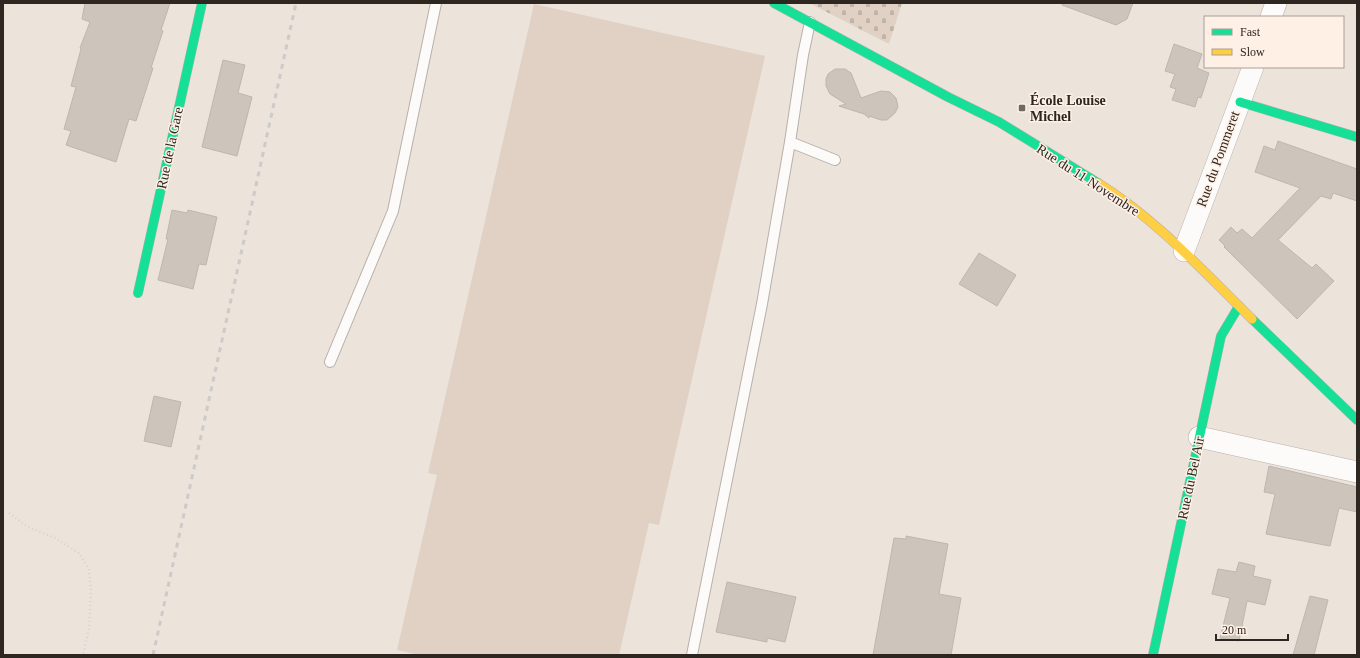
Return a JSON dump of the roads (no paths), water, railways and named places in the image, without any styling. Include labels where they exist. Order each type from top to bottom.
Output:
[{"type":"street","name":"Rue de la Gare","points":[[138,293],[202,3]]},
{"type":"street","name":"Rue du 11 Novembre","points":[[774,3],[1004,126],[1120,198],[1184,251],[1357,420]]},
{"type":"street","points":[[1271,16],[1276,3]]},
{"type":"street","name":"Rue du Pommeret","points":[[1184,251],[1252,68]]},
{"type":"street","points":[[1240,102],[1357,137]]},
{"type":"street","name":"Rue du Bel Air","points":[[1153,655],[1221,336],[1239,306]]},
{"type":"street","points":[[1199,437],[1357,472]]},
{"type":"lane","points":[[330,362],[393,211],[436,3]]},
{"type":"lane","points":[[692,655],[762,304],[790,142],[803,55],[810,22]]},
{"type":"lane","points":[[790,142],[835,160]]},
{"type":"railway","points":[[153,655],[296,3]]},
{"type":"place","name":"École Louise Michel","points":[[1022,108]]}]
